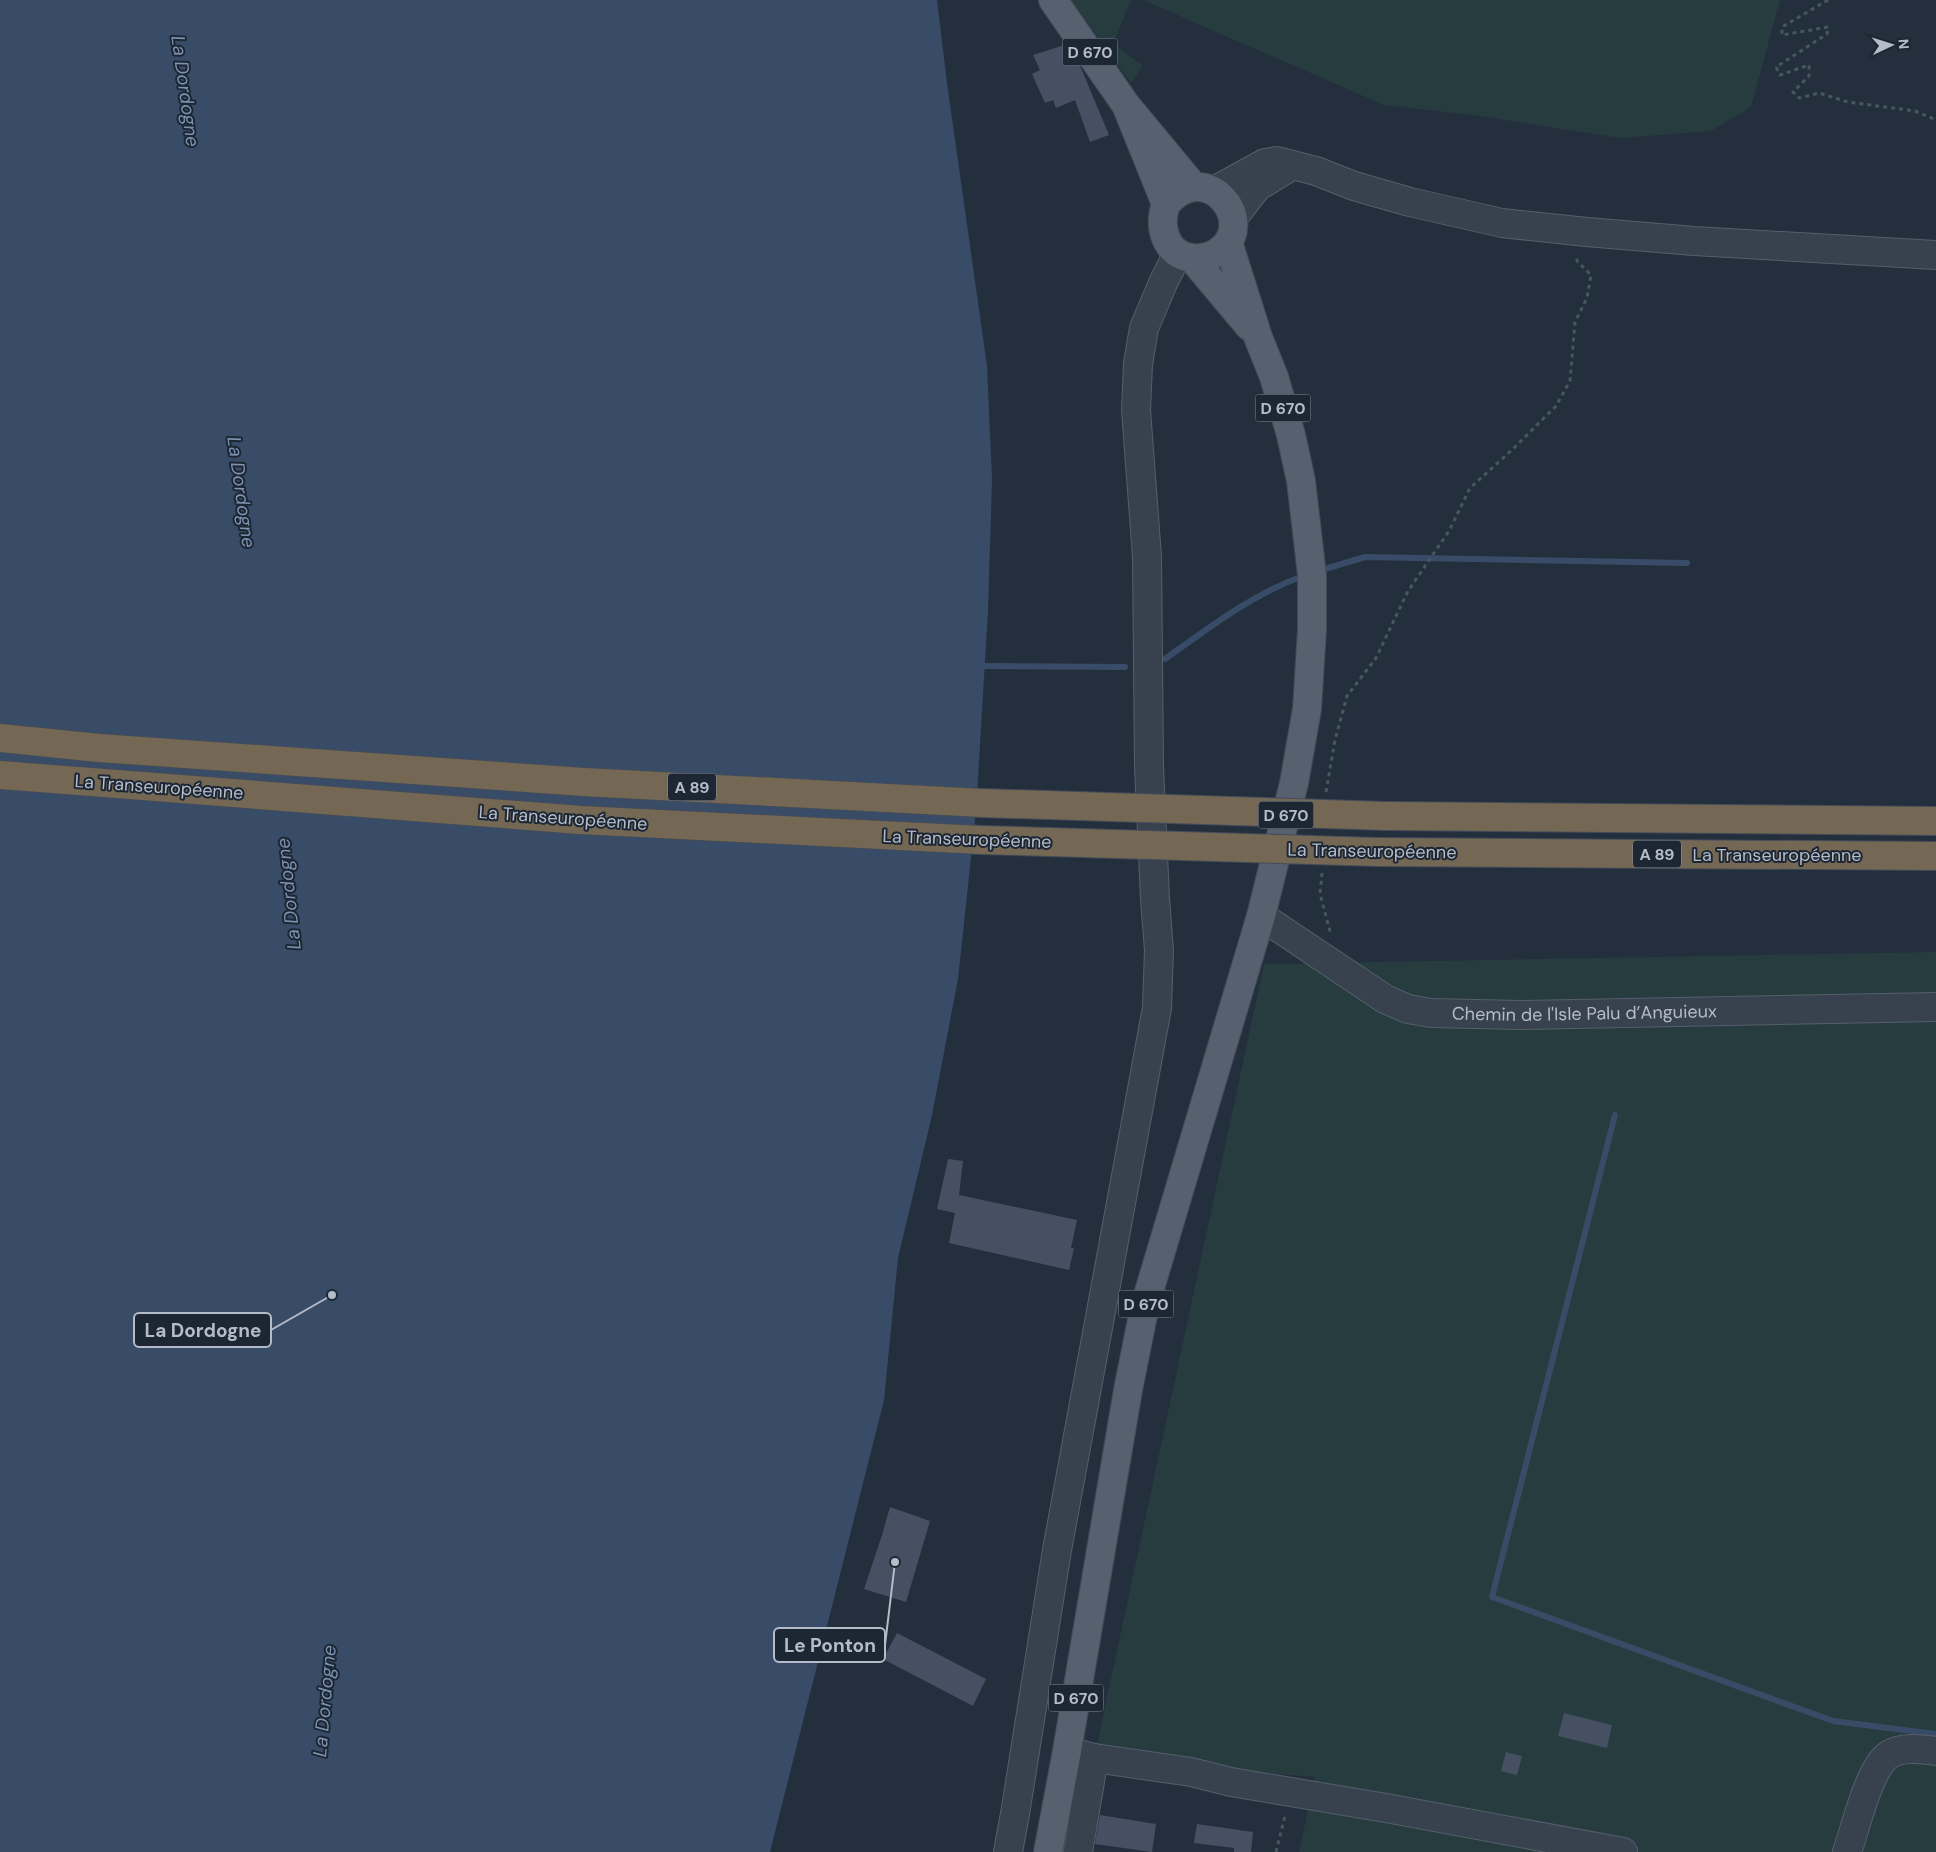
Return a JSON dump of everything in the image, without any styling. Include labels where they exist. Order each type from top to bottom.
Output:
[{"type":"highway","name":"La Transeuropéenne","points":[[0,738],[99,748],[584,782],[982,803],[1386,816],[1936,821]]},
{"type":"highway","name":"La Transeuropéenne","points":[[0,775],[581,820],[981,840],[1378,852],[1936,856]]},
{"type":"main road","name":"D 670","points":[[1053,0],[1126,105],[1204,189]]},
{"type":"main road","name":"D 670","points":[[1126,105],[1166,204]]},
{"type":"main road","points":[[1204,189],[1223,198],[1230,207],[1230,230],[1221,250],[1203,258],[1185,256],[1170,246],[1164,236],[1162,214],[1166,204],[1183,190],[1204,189]]},
{"type":"main road","name":"D 670","points":[[1048,1852],[1128,1390],[1145,1306],[1262,916],[1294,783],[1307,709],[1312,630],[1312,576],[1301,481],[1291,435],[1274,377],[1258,337],[1230,230]]},
{"type":"main road","name":"D 670","points":[[1185,256],[1258,337]]},
{"type":"street","points":[[1204,189],[1265,163],[1277,161],[1316,171],[1354,186],[1410,202],[1502,223],[1580,232],[1694,241],[1936,255]]},
{"type":"street","points":[[1230,230],[1257,187],[1292,165]]},
{"type":"street","points":[[1008,1852],[1057,1550],[1157,1008],[1159,950],[1149,766],[1147,557],[1137,400],[1138,364],[1144,328],[1163,282],[1185,256]]},
{"type":"street","name":"Chemin de l'Isle Palu d’Anguieux","points":[[1262,916],[1385,999],[1408,1009],[1431,1013],[1521,1015],[1936,1007]]},
{"type":"street","points":[[1847,1852],[1874,1772],[1888,1755],[1910,1748],[1936,1751]]},
{"type":"street","points":[[1067,1750],[1094,1758],[1191,1772],[1231,1782],[1386,1808],[1623,1852]]},
{"type":"street","points":[[1078,1852],[1094,1758]]},
{"type":"path","points":[[1828,0],[1782,27],[1782,36],[1828,27],[1826,34],[1776,67],[1780,75],[1809,65],[1809,76],[1793,92],[1800,98],[1819,93],[1848,102],[1915,111],[1936,120]]},
{"type":"path","points":[[1326,801],[1335,740],[1347,696],[1376,658],[1408,591],[1449,531],[1470,488],[1514,449],[1556,406],[1570,381],[1575,322],[1587,298],[1591,275],[1577,261],[1580,232]]},
{"type":"path","points":[[1322,866],[1320,894],[1333,939]]},
{"type":"path","points":[[1276,1852],[1292,1793]]},
{"type":"green space","points":[[1071,0],[1131,0],[1113,44],[1143,66],[1131,83]]},
{"type":"green space","points":[[1143,0],[1780,0],[1751,107],[1711,131],[1621,138],[1473,115],[1384,105]]},
{"type":"green space","points":[[1936,952],[1936,1852],[1299,1852],[1315,1777],[1094,1758],[1264,964]]},
{"type":"water","points":[[0,0],[937,0],[987,366],[992,479],[988,611],[976,811],[958,979],[932,1115],[898,1258],[884,1400],[770,1852],[0,1852]]},
{"type":"building","points":[[1065,45],[1081,68],[1109,135],[1090,142],[1075,100],[1056,108],[1053,100],[1045,103],[1032,74],[1040,70],[1033,55]]},
{"type":"building","points":[[948,1159],[963,1161],[959,1195],[1077,1220],[1071,1248],[1074,1248],[1069,1270],[949,1243],[955,1213],[937,1209]]},
{"type":"building","points":[[890,1507],[930,1521],[906,1602],[864,1589]]},
{"type":"building","points":[[897,1633],[986,1679],[973,1706],[883,1659]]},
{"type":"building","points":[[1564,1713],[1612,1725],[1607,1748],[1558,1736]]},
{"type":"building","points":[[1506,1752],[1522,1756],[1517,1775],[1501,1771]]},
{"type":"building","points":[[1100,1815],[1156,1824],[1152,1852],[1095,1844]]},
{"type":"building","points":[[1197,1824],[1253,1832],[1251,1852],[1234,1852],[1234,1848],[1194,1843]]},
{"type":"waterway","points":[[1318,571],[1365,557],[1687,563]]},
{"type":"waterway","points":[[1165,659],[1250,601],[1287,582],[1306,575]]},
{"type":"waterway","points":[[977,666],[1125,667]]},
{"type":"waterway","points":[[1615,1115],[1492,1597],[1833,1721],[1936,1734]]},
{"type":"place","name":"La Dordogne","points":[[332,1295]]},
{"type":"place","name":"Le Ponton","points":[[895,1562]]}]
